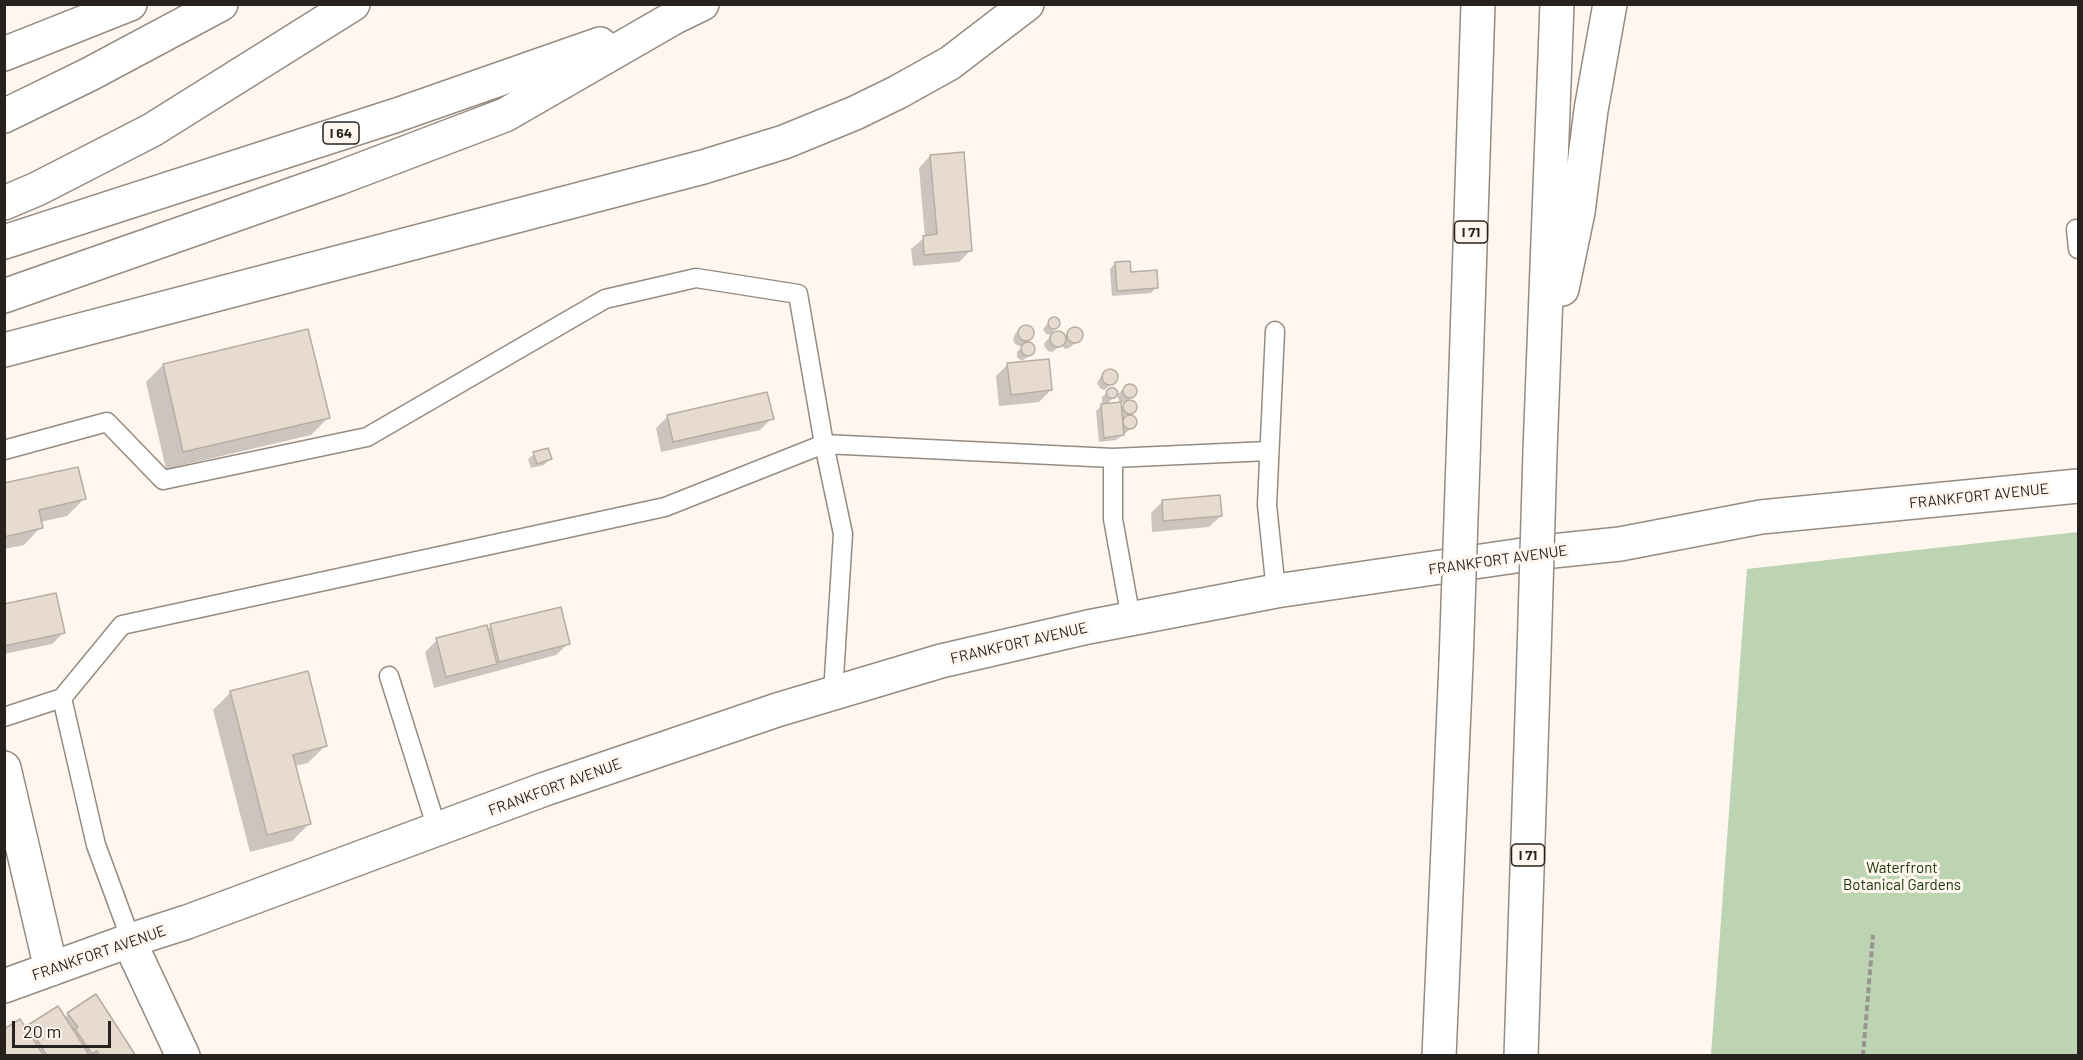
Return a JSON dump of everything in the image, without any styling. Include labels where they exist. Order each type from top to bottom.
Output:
[{"type":"main road","points":[[4,54],[130,4]]},
{"type":"main road","points":[[4,116],[90,74],[220,4]]},
{"type":"main road","points":[[4,203],[37,189],[152,130],[353,4]]},
{"type":"main road","points":[[4,350],[703,167],[784,142],[898,93],[950,63],[1027,4]]},
{"type":"main road","name":"I 71","points":[[1439,1056],[1456,663],[1478,4]]},
{"type":"main road","name":"I 71","points":[[1521,1056],[1557,4]]},
{"type":"main road","points":[[1544,376],[1578,212],[1591,110],[1610,4]]},
{"type":"main road","points":[[4,296],[339,178],[505,116],[689,11]]},
{"type":"main road","name":"I 64","points":[[4,242],[397,115],[689,11]]},
{"type":"main road","name":"FRANKFORT AVENUE","points":[[4,986],[187,922],[545,789],[777,710],[941,661],[1131,619],[1276,591],[1543,552],[1620,544],[1761,517],[2079,486]]},
{"type":"main road","points":[[4,768],[51,969]]},
{"type":"main road","points":[[131,940],[137,958],[183,1056]]},
{"type":"lane","points":[[2076,229],[2079,249]]},
{"type":"lane","points":[[4,450],[107,422],[164,480],[367,436],[605,299],[696,278],[798,294],[824,444],[843,534],[833,693]]},
{"type":"lane","points":[[1275,331],[1267,505],[1276,591]]},
{"type":"lane","points":[[4,717],[62,698],[122,625],[666,507],[824,444],[1113,458],[1269,451]]},
{"type":"lane","points":[[1113,458],[1113,519],[1131,619]]},
{"type":"lane","points":[[389,676],[437,829]]},
{"type":"lane","points":[[62,698],[96,845],[131,940]]},
{"type":"path","points":[[1863,1056],[1873,935]]},
{"type":"green space","name":"Waterfront Botanical Gardens","points":[[2078,532],[2078,1055],[1711,1055],[1747,569]]},
{"type":"building","points":[[964,152],[972,251],[924,255],[923,236],[937,234],[930,155]]},
{"type":"building","points":[[1130,261],[1131,272],[1157,270],[1158,288],[1117,291],[1115,262]]},
{"type":"building","points":[[1056,317],[1060,323],[1056,329],[1052,329],[1048,321]]},
{"type":"building","points":[[1023,325],[1029,325],[1034,333],[1032,339],[1023,341],[1018,336],[1018,330]]},
{"type":"building","points":[[1075,327],[1081,329],[1083,335],[1081,341],[1075,343],[1069,341],[1067,335],[1069,329]]},
{"type":"building","points":[[308,329],[330,418],[183,452],[163,364]]},
{"type":"building","points":[[1055,331],[1061,331],[1066,339],[1064,345],[1055,347],[1050,342],[1050,336]]},
{"type":"building","points":[[1025,342],[1031,342],[1035,349],[1031,356],[1025,356],[1021,352],[1021,346]]},
{"type":"building","points":[[1049,359],[1052,390],[1011,395],[1007,363]]},
{"type":"building","points":[[1110,369],[1116,371],[1118,377],[1116,383],[1110,385],[1104,383],[1102,377],[1104,371]]},
{"type":"building","points":[[1127,384],[1133,384],[1137,391],[1133,398],[1127,398],[1123,394],[1123,388]]},
{"type":"building","points":[[1112,387],[1118,393],[1112,399],[1106,393]]},
{"type":"building","points":[[767,392],[774,419],[673,442],[667,415]]},
{"type":"building","points":[[1127,400],[1133,400],[1137,407],[1133,414],[1127,414],[1123,410],[1123,404]]},
{"type":"building","points":[[1121,402],[1124,435],[1104,438],[1101,404]]},
{"type":"building","points":[[1127,415],[1133,415],[1137,422],[1133,429],[1127,429],[1123,425],[1123,419]]},
{"type":"building","points":[[548,448],[552,459],[537,464],[533,452]]},
{"type":"building","points":[[78,467],[86,499],[39,510],[43,528],[4,537],[4,483]]},
{"type":"building","points":[[1220,495],[1222,516],[1163,521],[1162,500]]},
{"type":"building","points":[[56,593],[65,633],[4,646],[4,604]]},
{"type":"building","points":[[561,607],[570,644],[499,662],[490,624]]},
{"type":"building","points":[[487,625],[497,664],[446,677],[436,638]]},
{"type":"building","points":[[308,671],[327,746],[293,755],[311,824],[267,835],[230,691]]},
{"type":"building","points":[[96,994],[136,1056],[100,1056],[97,1051],[92,1054],[75,1029],[78,1027],[67,1013]]},
{"type":"building","points":[[58,1006],[90,1056],[47,1056],[28,1025]]},
{"type":"building","points":[[20,1019],[44,1056],[4,1056],[4,1029]]}]
